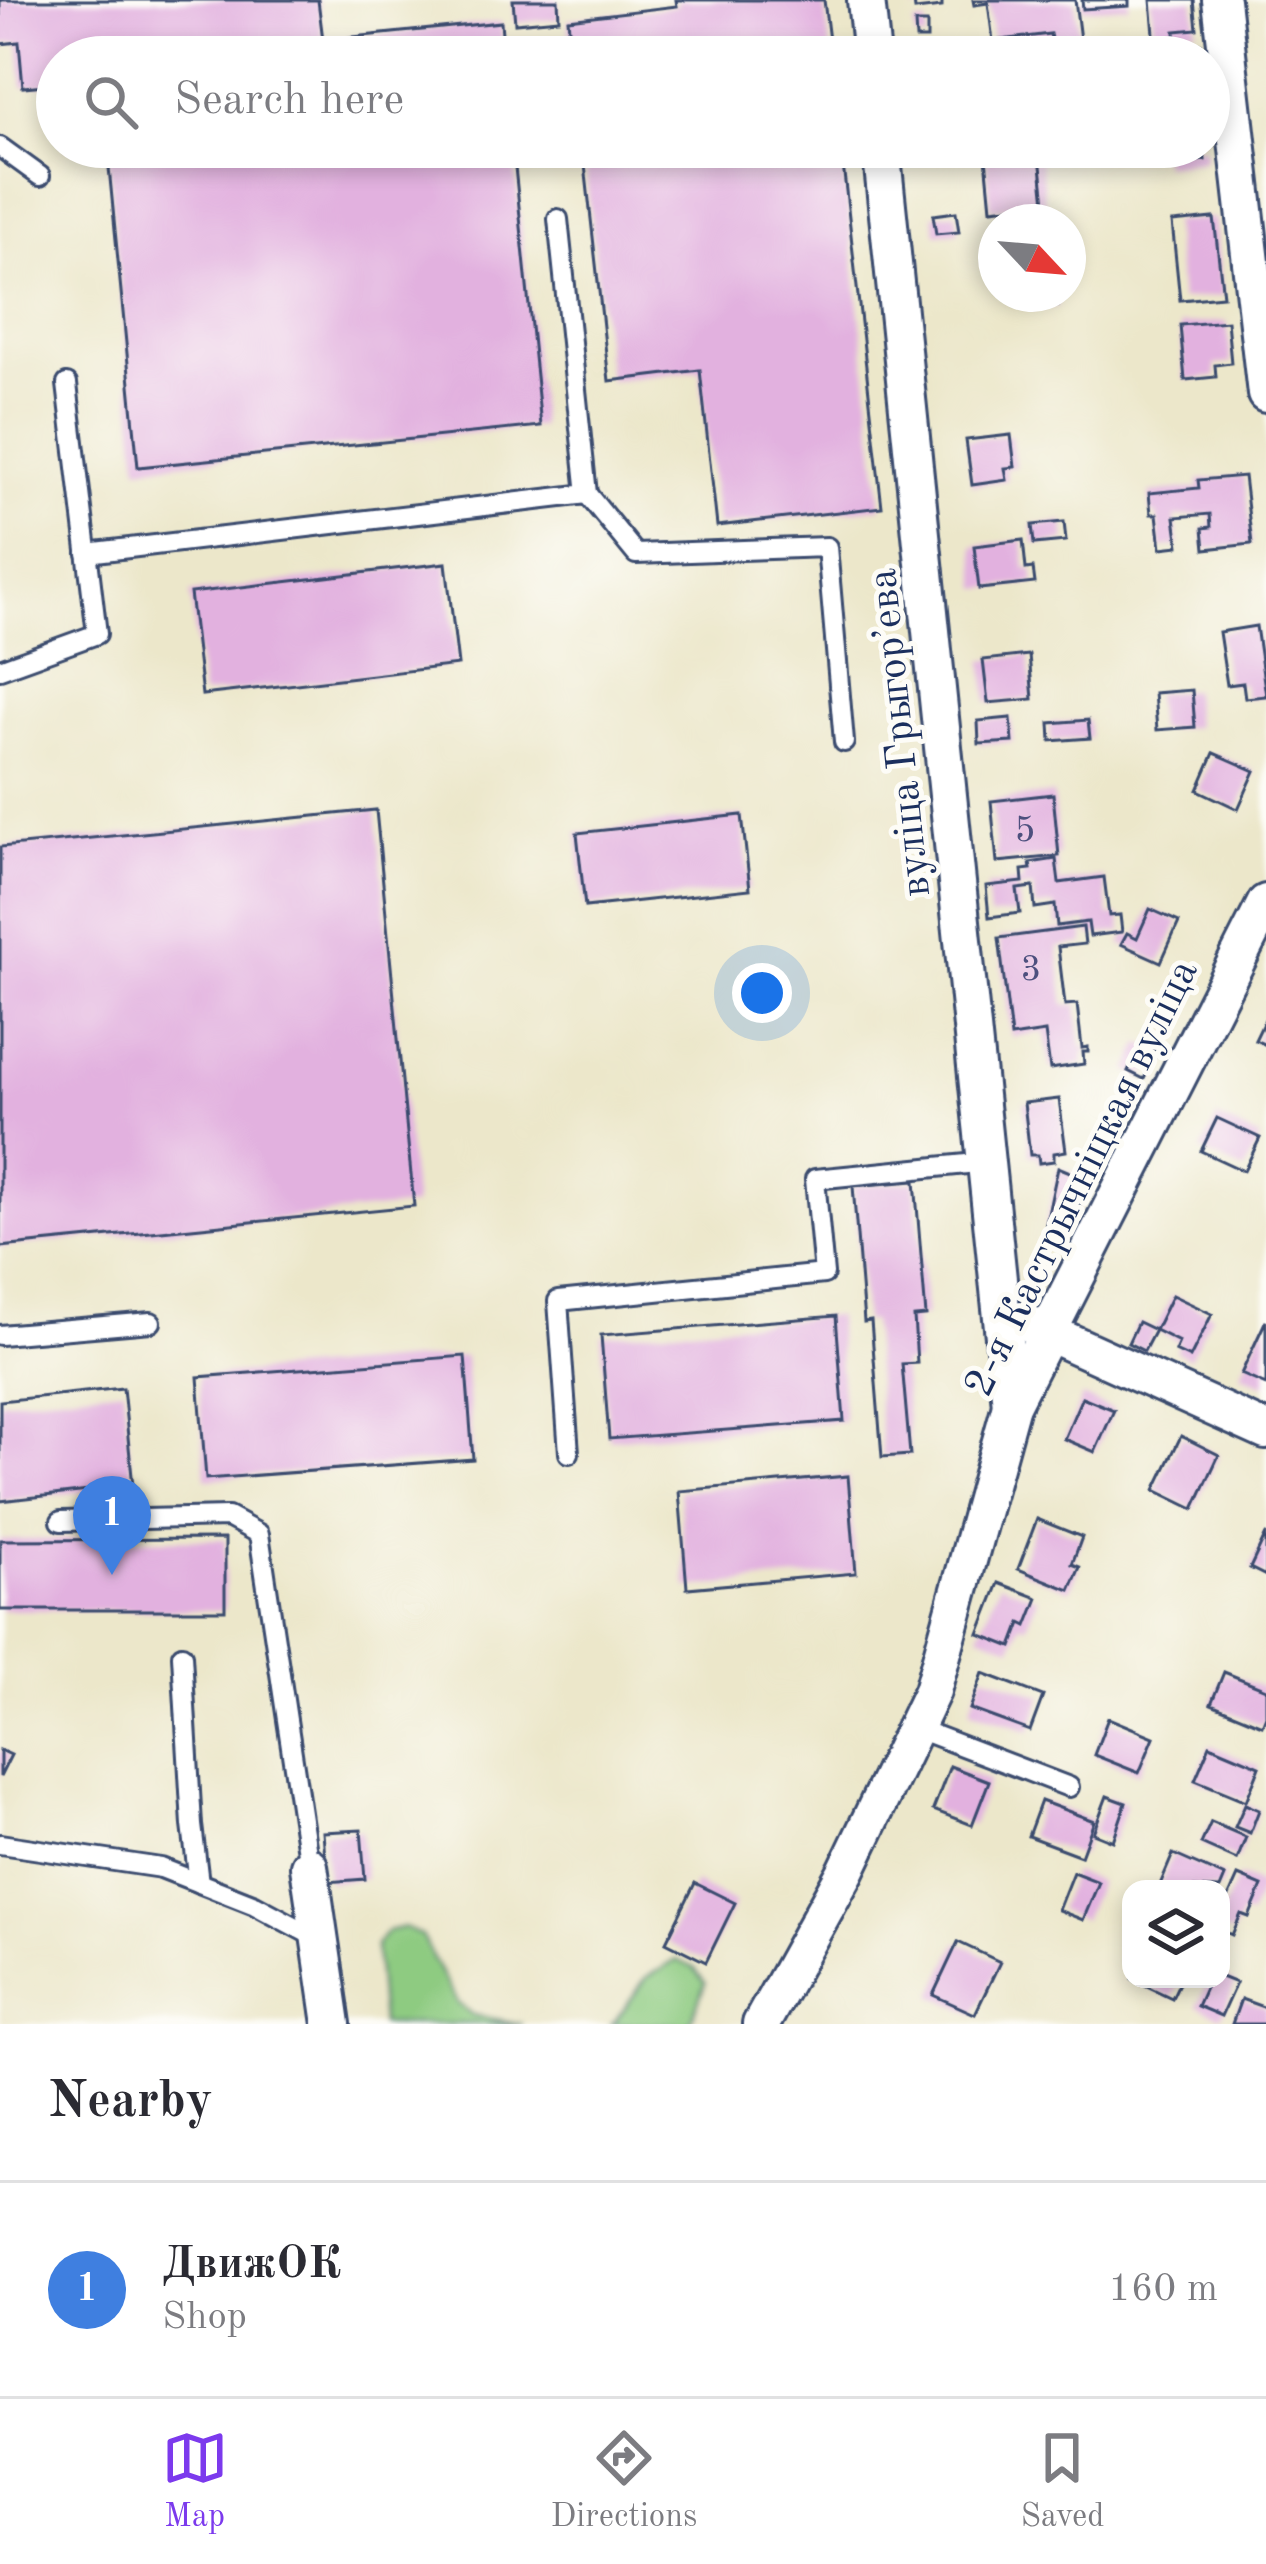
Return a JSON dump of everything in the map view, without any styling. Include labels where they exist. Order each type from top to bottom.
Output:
[{"type":"street","points":[[866,0],[870,36]]},
{"type":"street","points":[[1221,0],[1225,36]]},
{"type":"street","points":[[1230,79],[1266,394]]},
{"type":"street","name":"вуліца Грыгорʼева","points":[[883,168],[1011,1405]]},
{"type":"street","name":"2-я Кастрычніцкая вуліца","points":[[761,2024],[846,1871],[915,1728],[947,1645],[1011,1405],[1266,903]]},
{"type":"street","points":[[1002,1311],[1266,1431]]},
{"type":"street","points":[[310,1866],[332,2024]]},
{"type":"lane","points":[[0,147],[40,176]]},
{"type":"lane","points":[[558,219],[587,494],[636,554],[827,547],[844,742]]},
{"type":"lane","points":[[0,669],[97,634],[67,384]]},
{"type":"lane","points":[[87,553],[587,494]]},
{"type":"lane","points":[[569,1453],[558,1301],[824,1274],[815,1179],[987,1162]]},
{"type":"lane","points":[[0,1335],[151,1322]]},
{"type":"lane","points":[[61,1521],[228,1517],[259,1534],[310,1866]]},
{"type":"lane","points":[[182,1655],[199,1883]]},
{"type":"lane","points":[[915,1728],[1069,1787]]},
{"type":"lane","points":[[0,1844],[161,1868],[255,1906],[322,1940]]},
{"type":"green space","points":[[404,1927],[421,1936],[457,2003],[472,2015],[522,2024],[381,2024],[375,1946],[387,1931]]},
{"type":"green space","points":[[677,1960],[694,1968],[705,1983],[690,2024],[609,2024],[646,1978]]},
{"type":"building","points":[[0,0],[318,0],[322,36],[36,36],[36,86],[23,87],[19,42],[0,44]]},
{"type":"building","points":[[513,0],[558,0],[559,19],[515,23]]},
{"type":"building","points":[[676,0],[824,0],[828,36],[570,36],[568,19],[677,6]]},
{"type":"building","points":[[914,0],[942,0],[942,7],[915,10]]},
{"type":"building","points":[[973,0],[1075,0],[1080,36],[992,36],[988,3],[974,5]]},
{"type":"building","points":[[1082,0],[1129,0],[1129,6],[1083,9]]},
{"type":"building","points":[[1151,0],[1194,0],[1197,29],[1154,36]]},
{"type":"building","points":[[501,22],[502,36],[363,36]]},
{"type":"building","points":[[915,23],[927,23],[927,36],[916,36]]},
{"type":"building","points":[[109,168],[515,168],[541,426],[138,467]]},
{"type":"building","points":[[585,168],[843,168],[882,507],[717,526],[700,370],[609,381]]},
{"type":"building","points":[[987,168],[1041,168],[1045,203],[991,204]]},
{"type":"building","points":[[956,212],[959,232],[936,234],[933,215]]},
{"type":"building","points":[[1214,218],[1223,296],[1180,300],[1172,222]]},
{"type":"building","points":[[1227,321],[1231,363],[1215,365],[1216,377],[1185,380],[1180,325]]},
{"type":"building","points":[[1011,435],[1015,467],[1005,468],[1007,480],[972,485],[966,440]]},
{"type":"building","points":[[1244,476],[1252,544],[1205,549],[1203,528],[1211,527],[1210,514],[1175,517],[1179,546],[1161,548],[1149,493],[1199,488],[1198,480]]},
{"type":"building","points":[[1064,522],[1066,541],[1034,544],[1032,525]]},
{"type":"building","points":[[1023,540],[1026,569],[1033,568],[1035,583],[979,589],[974,546]]},
{"type":"building","points":[[446,563],[458,665],[202,695],[190,593]]},
{"type":"building","points":[[1256,626],[1266,696],[1245,698],[1243,683],[1227,685],[1219,632]]},
{"type":"building","points":[[1029,655],[1033,699],[988,703],[983,660]]},
{"type":"building","points":[[1192,690],[1195,727],[1157,730],[1154,693]]},
{"type":"building","points":[[1011,718],[1013,742],[979,744],[978,721]]},
{"type":"building","points":[[1088,720],[1090,738],[1051,741],[1050,723]]},
{"type":"building","points":[[1214,753],[1255,771],[1238,809],[1198,790]]},
{"type":"building","points":[[1053,794],[1059,856],[997,862],[991,801]]},
{"type":"building","points":[[376,810],[414,1206],[0,1247],[0,847]]},
{"type":"building","points":[[742,815],[750,889],[585,907],[577,833]]},
{"type":"building","points":[[1056,859],[1059,883],[1104,877],[1109,916],[1120,915],[1122,932],[1090,936],[1088,922],[1057,926],[1055,905],[1035,908],[1033,887],[1017,889],[1020,913],[989,917],[986,886],[1023,882],[1022,870],[1031,869],[1030,863]]},
{"type":"building","points":[[1150,909],[1179,922],[1161,962],[1121,944],[1127,933],[1137,938]]},
{"type":"building","points":[[1083,927],[1085,944],[1058,947],[1065,1005],[1077,1004],[1082,1048],[1088,1047],[1088,1052],[1083,1052],[1084,1064],[1050,1069],[1045,1032],[1011,1037],[999,938]]},
{"type":"building","points":[[1266,1017],[1266,1045],[1255,1040]]},
{"type":"building","points":[[1141,1043],[1158,1051],[1144,1079],[1128,1071]]},
{"type":"building","points":[[1059,1099],[1066,1151],[1054,1153],[1054,1161],[1039,1163],[1038,1155],[1030,1155],[1024,1103]]},
{"type":"building","points":[[1217,1118],[1260,1138],[1244,1171],[1201,1151]]},
{"type":"building","points":[[1058,1167],[1092,1181],[1064,1236],[1045,1228]]},
{"type":"building","points":[[915,1181],[926,1316],[914,1317],[917,1363],[902,1364],[910,1455],[882,1457],[853,1186]]},
{"type":"building","points":[[1172,1295],[1212,1314],[1190,1358],[1175,1351],[1179,1342],[1155,1330]]},
{"type":"building","points":[[836,1316],[844,1421],[609,1439],[601,1335]]},
{"type":"building","points":[[1266,1320],[1266,1385],[1241,1374]]},
{"type":"building","points":[[1138,1322],[1155,1330],[1144,1351],[1128,1343]]},
{"type":"building","points":[[465,1356],[473,1459],[206,1479],[198,1377]]},
{"type":"building","points":[[123,1388],[133,1486],[0,1501],[0,1401]]},
{"type":"building","points":[[1082,1397],[1114,1410],[1095,1452],[1064,1439]]},
{"type":"building","points":[[1181,1436],[1219,1455],[1194,1509],[1155,1490]]},
{"type":"building","points":[[848,1476],[856,1573],[687,1588],[679,1491]]},
{"type":"building","points":[[1037,1519],[1082,1537],[1072,1564],[1080,1567],[1070,1590],[1018,1569]]},
{"type":"building","points":[[1266,1534],[1266,1576],[1250,1568]]},
{"type":"building","points":[[225,1539],[225,1610],[0,1610],[0,1540]]},
{"type":"building","points":[[999,1583],[1038,1598],[1012,1647],[979,1634]]},
{"type":"building","points":[[1224,1672],[1266,1689],[1262,1725],[1211,1704]]},
{"type":"building","points":[[983,1673],[1043,1696],[1030,1731],[970,1709]]},
{"type":"building","points":[[1108,1718],[1154,1737],[1139,1773],[1094,1755]]},
{"type":"building","points":[[1210,1745],[1260,1766],[1246,1801],[1195,1780]]},
{"type":"building","points":[[0,1750],[11,1755],[0,1777]]},
{"type":"building","points":[[950,1766],[989,1781],[972,1825],[933,1810]]},
{"type":"building","points":[[1107,1796],[1126,1803],[1113,1841],[1093,1833]]},
{"type":"building","points":[[1041,1801],[1094,1821],[1081,1856],[1028,1836]]},
{"type":"building","points":[[1245,1804],[1259,1810],[1250,1833],[1235,1827]]},
{"type":"building","points":[[1211,1822],[1246,1837],[1237,1860],[1201,1844]]},
{"type":"building","points":[[361,1830],[365,1879],[327,1882],[323,1832]]},
{"type":"building","points":[[1173,1854],[1225,1877],[1224,1880],[1162,1880]]},
{"type":"building","points":[[1073,1872],[1099,1882],[1083,1920],[1058,1910]]},
{"type":"building","points":[[1238,1876],[1262,1886],[1249,1917],[1241,1914],[1232,1935],[1230,1934],[1230,1894]]},
{"type":"building","points":[[695,1883],[735,1903],[706,1962],[666,1942]]},
{"type":"building","points":[[958,1942],[1000,1962],[975,2014],[933,1995]]},
{"type":"building","points":[[1230,1981],[1236,1983],[1221,2016],[1197,2006],[1205,1988],[1230,1988]]},
{"type":"building","points":[[1151,1988],[1177,1988],[1172,1998]]},
{"type":"building","points":[[1241,1999],[1266,2008],[1266,2024],[1232,2024]]},
{"type":"place","name":"ДвижОК","points":[[112,1575]]}]
